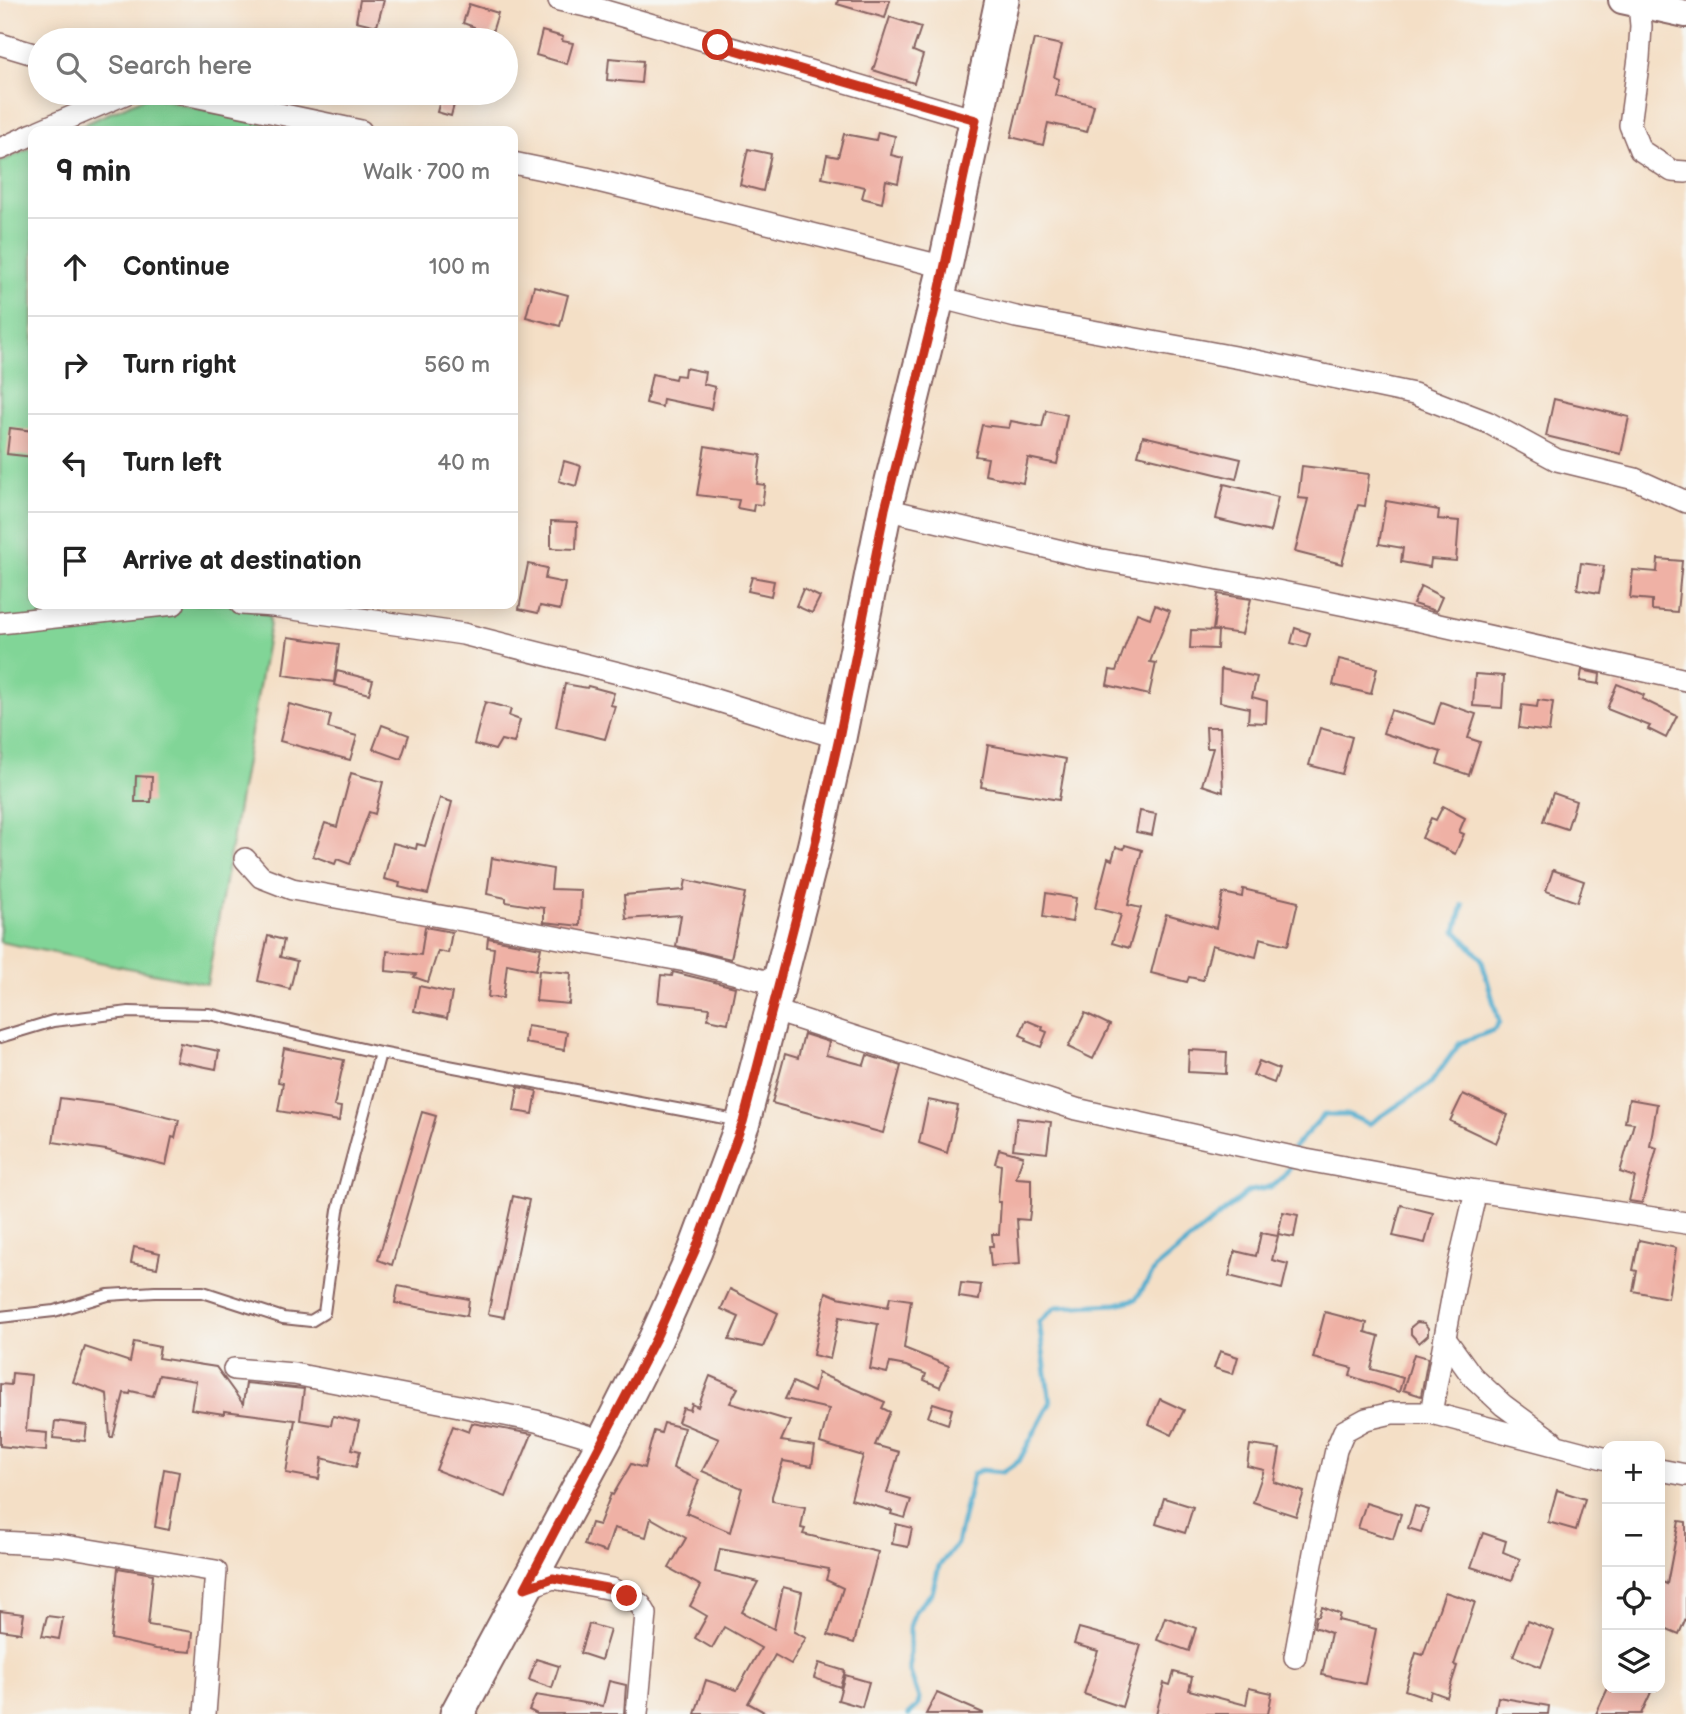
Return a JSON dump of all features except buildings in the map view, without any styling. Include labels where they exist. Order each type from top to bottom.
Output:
[{"type":"main road","points":[[457,1714],[604,1441],[656,1338],[695,1251],[743,1122],[814,848],[885,509],[942,282],[1002,0]]},
{"type":"street","points":[[559,0],[595,8],[976,120]]},
{"type":"street","points":[[1630,2],[1686,14]]},
{"type":"street","points":[[1630,2],[1641,26],[1630,125],[1640,150],[1672,170],[1686,172]]},
{"type":"street","points":[[0,44],[28,52]]},
{"type":"street","points":[[51,126],[99,105]]},
{"type":"street","points":[[237,105],[337,126]]},
{"type":"street","points":[[0,149],[28,136]]},
{"type":"street","points":[[518,164],[586,178],[942,282],[1016,317],[1251,360],[1414,394],[1487,422],[1557,460],[1635,480],[1686,502]]},
{"type":"street","points":[[885,509],[1091,558],[1385,613],[1686,680]]},
{"type":"street","points":[[0,623],[128,609]]},
{"type":"street","points":[[293,609],[463,634],[670,686],[839,738]]},
{"type":"street","points":[[245,859],[261,877],[292,890],[686,961],[1076,1109],[1306,1160],[1476,1191],[1686,1223]]},
{"type":"street","points":[[1431,1413],[1457,1272],[1476,1191]]},
{"type":"street","points":[[1446,1339],[1472,1376],[1503,1405],[1559,1447]]},
{"type":"street","points":[[234,1369],[294,1374],[482,1410],[536,1421],[604,1441]]},
{"type":"street","points":[[1294,1657],[1336,1450],[1343,1432],[1366,1419],[1392,1413],[1431,1413],[1602,1458]]},
{"type":"street","points":[[1665,1471],[1686,1475]]},
{"type":"street","points":[[0,1542],[59,1545],[216,1571],[205,1714]]},
{"type":"street","points":[[525,1588],[553,1578],[612,1589],[640,1604],[646,1614],[637,1714]]},
{"type":"lane","points":[[0,1037],[53,1021],[129,1012],[209,1014],[380,1053],[743,1122]]},
{"type":"lane","points":[[0,1317],[54,1311],[108,1295],[155,1292],[203,1292],[283,1318],[310,1321],[324,1313],[338,1210],[380,1053]]},
{"type":"green space","points":[[128,105],[186,105],[273,126],[80,126]]},
{"type":"green space","points":[[28,149],[28,609],[269,609],[270,624],[207,984],[0,942],[0,162]]},
{"type":"waterway","points":[[1294,1147],[1324,1115],[1349,1115],[1369,1124],[1430,1084],[1460,1043],[1494,1030],[1499,1022],[1481,958],[1456,931],[1463,905]]},
{"type":"waterway","points":[[909,1714],[918,1706],[919,1698],[910,1672],[910,1626],[915,1611],[932,1593],[939,1566],[957,1544],[973,1474],[981,1470],[1003,1472],[1019,1461],[1050,1403],[1039,1322],[1056,1307],[1117,1304],[1136,1299],[1156,1268],[1249,1191],[1264,1189],[1279,1182],[1291,1165]]},
{"type":"route","points":[[627,1596],[612,1589],[553,1578],[538,1581],[525,1588],[656,1338],[695,1251],[743,1122],[814,848],[885,509],[938,297],[976,120],[718,45]]}]
